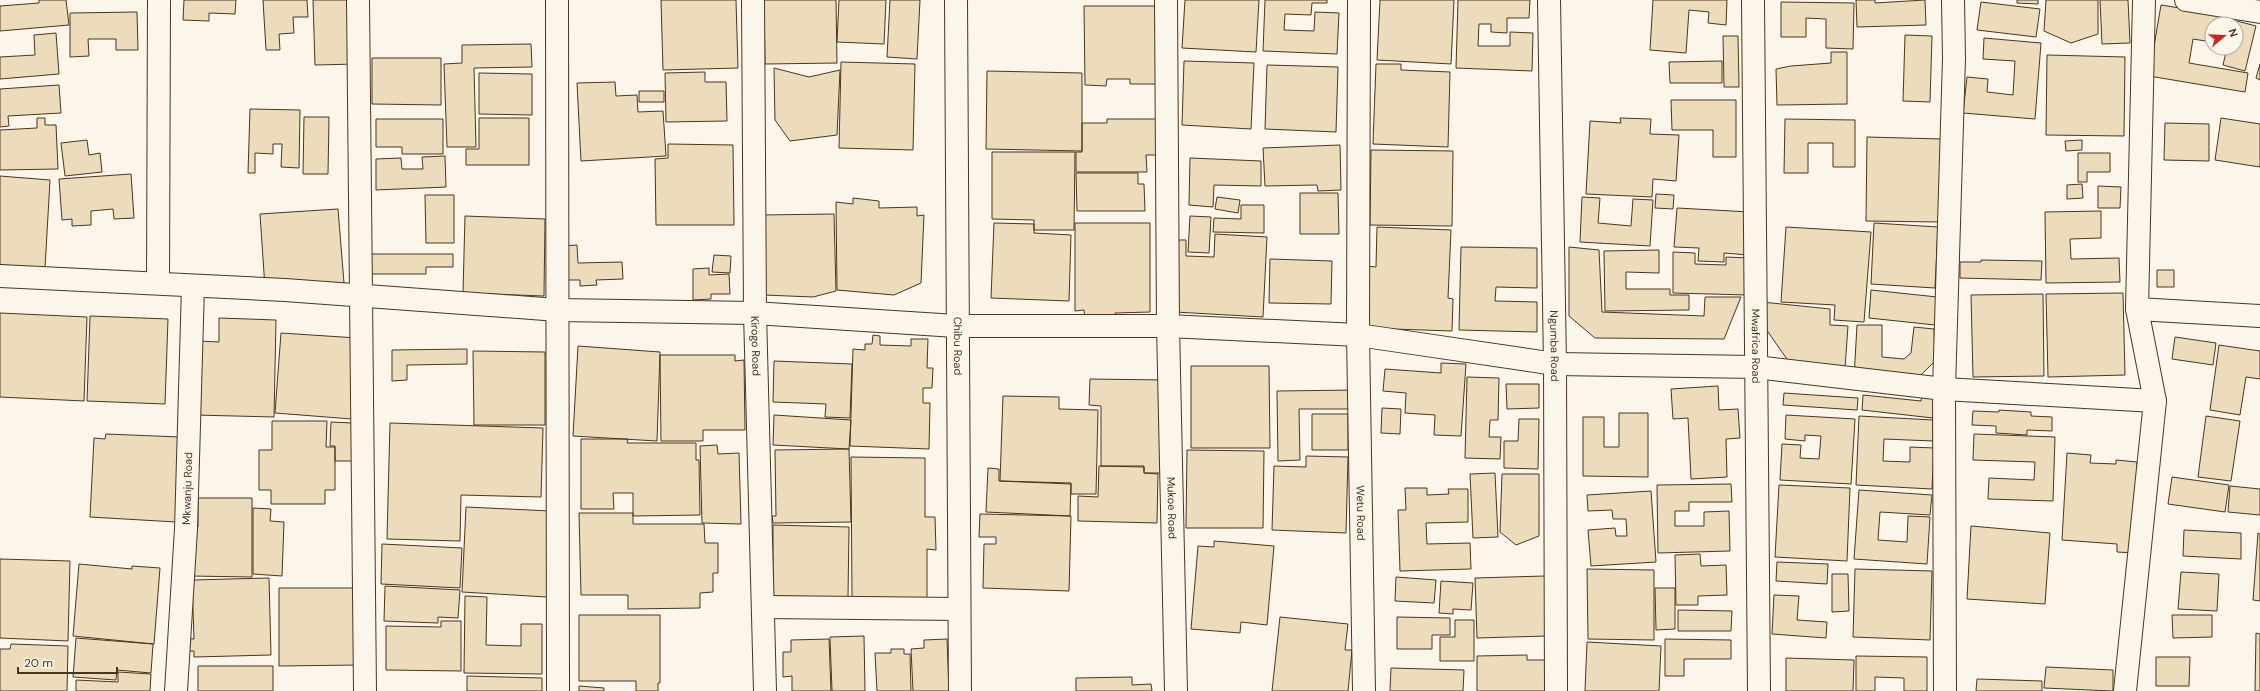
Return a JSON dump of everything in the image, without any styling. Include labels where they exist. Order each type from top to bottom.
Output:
[{"type":"street","points":[[158,283],[159,0]]},
{"type":"street","points":[[358,0],[365,691]]},
{"type":"street","points":[[557,0],[558,691]]},
{"type":"street","name":"Kirogo Road","points":[[753,0],[756,313],[765,691]]},
{"type":"street","name":"Chibu Road","points":[[956,0],[956,326],[960,691]]},
{"type":"street","name":"Mukoe Road","points":[[1166,0],[1168,326],[1176,691]]},
{"type":"street","name":"Wetu Road","points":[[1359,0],[1358,335],[1364,691]]},
{"type":"street","name":"Ngumba Road","points":[[1548,0],[1555,364],[1556,691]]},
{"type":"street","name":"Mwafrica Road","points":[[1754,0],[1759,691]]},
{"type":"street","points":[[1944,691],[1944,389],[1954,58],[1953,0]]},
{"type":"street","points":[[2125,691],[2155,401],[2137,309],[2144,0]]},
{"type":"street","points":[[2186,0],[2260,12]]},
{"type":"street","points":[[0,276],[285,290],[362,297],[558,310],[756,313],[956,326],[1168,326],[1358,335],[1555,364],[1756,367],[1944,389],[2155,401]]},
{"type":"street","name":"Mkwanju Road","points":[[176,691],[186,529],[193,286]]},
{"type":"street","points":[[2137,309],[2260,316]]},
{"type":"street","points":[[764,606],[959,609]]},
{"type":"building","points":[[39,0],[66,0],[69,25],[0,31],[0,6],[39,3]]},
{"type":"building","points":[[184,0],[236,0],[235,14],[209,13],[209,21],[183,20]]},
{"type":"building","points":[[263,0],[307,0],[308,17],[293,17],[294,33],[279,34],[280,50],[266,50]]},
{"type":"building","points":[[313,0],[354,0],[356,64],[315,65]]},
{"type":"building","points":[[661,0],[736,0],[738,68],[663,70]]},
{"type":"building","points":[[764,0],[836,0],[837,63],[765,64]]},
{"type":"building","points":[[839,0],[886,0],[884,44],[837,42]]},
{"type":"building","points":[[890,0],[920,0],[917,59],[887,57]]},
{"type":"building","points":[[1185,0],[1259,0],[1256,52],[1182,48]]},
{"type":"building","points":[[1265,0],[1327,0],[1327,3],[1312,3],[1311,15],[1285,14],[1284,30],[1314,31],[1315,12],[1339,13],[1337,54],[1263,51]]},
{"type":"building","points":[[1380,0],[1454,0],[1451,64],[1377,60]]},
{"type":"building","points":[[1458,0],[1530,0],[1529,18],[1507,18],[1507,33],[1491,32],[1491,24],[1479,24],[1478,46],[1510,46],[1510,32],[1533,33],[1532,71],[1456,68]]},
{"type":"building","points":[[1653,0],[1727,0],[1726,25],[1708,23],[1709,12],[1689,10],[1686,53],[1650,50]]},
{"type":"building","points":[[1856,0],[1875,0],[1875,3],[1925,0],[1926,25],[1857,27]]},
{"type":"building","points":[[2017,0],[2038,0],[2038,4],[2017,3]]},
{"type":"building","points":[[2046,0],[2098,0],[2098,34],[2071,43],[2044,31]]},
{"type":"building","points":[[2100,0],[2128,0],[2130,43],[2102,44]]},
{"type":"building","points":[[1781,2],[1854,3],[1853,49],[1826,48],[1826,19],[1806,18],[1806,37],[1781,37]]},
{"type":"building","points":[[1981,2],[2040,9],[2036,37],[1977,30]]},
{"type":"building","points":[[2161,5],[2230,16],[2204,16],[2204,41],[2193,39],[2189,63],[2248,73],[2245,92],[2149,76]]},
{"type":"building","points":[[1084,6],[1156,6],[1161,84],[1130,84],[1130,79],[1107,79],[1106,86],[1085,85]]},
{"type":"building","points":[[137,12],[138,50],[116,50],[116,39],[88,39],[89,56],[70,57],[70,13]]},
{"type":"building","points":[[2244,23],[2256,26],[2245,71],[2223,65],[2225,56],[2244,56]]},
{"type":"building","points":[[56,33],[59,74],[0,79],[0,57],[35,55],[34,35]]},
{"type":"building","points":[[1905,35],[1932,36],[1930,102],[1903,101]]},
{"type":"building","points":[[1723,36],[1738,36],[1739,87],[1724,87]]},
{"type":"building","points":[[1984,38],[2041,43],[2035,119],[1963,113],[1967,77],[1988,79],[1987,92],[2013,95],[2015,61],[1983,59]]},
{"type":"building","points":[[531,44],[532,67],[474,68],[476,147],[447,147],[444,64],[462,63],[462,45]]},
{"type":"building","points":[[1831,52],[1847,52],[1847,104],[1777,105],[1776,69],[1791,66],[1831,63]]},
{"type":"building","points":[[2047,55],[2125,57],[2124,136],[2046,135]]},
{"type":"building","points":[[372,58],[441,58],[441,105],[372,104]]},
{"type":"building","points":[[1184,61],[1254,63],[1251,129],[1182,125]]},
{"type":"building","points":[[1722,61],[1722,83],[1670,83],[1669,62]]},
{"type":"building","points":[[841,62],[915,64],[913,150],[839,148]]},
{"type":"building","points":[[1376,64],[1401,64],[1401,70],[1450,72],[1448,147],[1373,144]]},
{"type":"building","points":[[2260,64],[2260,80],[2256,78]]},
{"type":"building","points":[[1267,65],[1338,67],[1336,132],[1265,129]]},
{"type":"building","points":[[774,68],[809,77],[840,70],[837,135],[790,141],[775,120]]},
{"type":"building","points":[[987,71],[1082,73],[1082,151],[986,149]]},
{"type":"building","points":[[705,72],[705,82],[726,82],[727,121],[666,122],[665,73]]},
{"type":"building","points":[[479,73],[532,74],[532,115],[479,114]]},
{"type":"building","points":[[615,82],[616,96],[637,95],[638,112],[663,111],[666,156],[581,161],[577,83]]},
{"type":"building","points":[[59,85],[61,113],[8,116],[9,126],[0,127],[0,89]]},
{"type":"building","points":[[639,91],[664,91],[664,102],[639,102]]},
{"type":"building","points":[[1671,100],[1736,100],[1736,157],[1713,157],[1713,130],[1672,130]]},
{"type":"building","points":[[250,109],[300,110],[299,168],[281,167],[282,144],[273,144],[273,154],[255,153],[255,173],[248,173]]},
{"type":"building","points":[[304,117],[329,117],[328,174],[303,174]]},
{"type":"building","points":[[37,118],[45,118],[45,125],[56,125],[58,169],[0,170],[0,130],[37,128]]},
{"type":"building","points":[[479,118],[529,118],[529,165],[466,165],[466,149],[479,149]]},
{"type":"building","points":[[1620,118],[1651,119],[1650,134],[1679,135],[1676,181],[1653,179],[1652,197],[1586,194],[1590,121],[1621,123]]},
{"type":"building","points":[[2221,118],[2260,124],[2260,167],[2215,160]]},
{"type":"building","points":[[376,119],[443,119],[443,154],[402,154],[402,147],[376,147]]},
{"type":"building","points":[[1107,119],[1156,119],[1156,155],[1146,155],[1147,172],[1076,172],[1076,152],[1082,152],[1082,123],[1107,123]]},
{"type":"building","points":[[1785,119],[1855,120],[1855,167],[1833,167],[1833,143],[1808,143],[1808,173],[1784,173]]},
{"type":"building","points":[[2165,123],[2209,124],[2209,161],[2164,160]]},
{"type":"building","points":[[1867,137],[1942,139],[1940,222],[1866,221]]},
{"type":"building","points":[[87,140],[89,155],[100,153],[102,172],[65,176],[61,143]]},
{"type":"building","points":[[2082,140],[2082,150],[2066,151],[2065,141]]},
{"type":"building","points":[[668,144],[733,145],[734,225],[656,225],[655,159],[668,158]]},
{"type":"building","points":[[1340,145],[1341,190],[1318,191],[1317,185],[1265,186],[1263,148]]},
{"type":"building","points":[[1371,150],[1453,151],[1452,226],[1370,225]]},
{"type":"building","points":[[992,152],[1075,152],[1074,230],[1034,230],[1034,220],[992,219]]},
{"type":"building","points":[[2078,153],[2110,153],[2110,172],[2087,172],[2087,182],[2078,182]]},
{"type":"building","points":[[445,156],[446,187],[376,190],[376,159],[401,158],[402,169],[423,169],[422,157]]},
{"type":"building","points":[[1190,158],[1261,161],[1261,186],[1214,185],[1213,207],[1189,205]]},
{"type":"building","points":[[1076,173],[1138,173],[1138,184],[1144,184],[1145,211],[1077,211]]},
{"type":"building","points":[[131,174],[134,218],[114,219],[113,209],[91,211],[91,225],[72,226],[72,219],[62,220],[59,179]]},
{"type":"building","points":[[0,176],[50,180],[45,268],[0,265]]},
{"type":"building","points":[[2082,184],[2083,198],[2067,199],[2067,185]]},
{"type":"building","points":[[2098,186],[2121,187],[2120,208],[2098,208]]},
{"type":"building","points":[[1300,193],[1338,193],[1339,234],[1300,234]]},
{"type":"building","points":[[1656,194],[1674,195],[1673,209],[1655,208]]},
{"type":"building","points":[[425,195],[454,195],[454,243],[426,243]]},
{"type":"building","points":[[1217,197],[1240,200],[1238,213],[1215,209]]},
{"type":"building","points":[[1582,197],[1600,198],[1598,223],[1631,226],[1633,199],[1653,200],[1650,246],[1580,242]]},
{"type":"building","points":[[853,198],[879,201],[879,208],[917,207],[917,216],[924,215],[921,283],[894,295],[837,290],[836,202],[853,204]]},
{"type":"building","points":[[1241,205],[1264,205],[1264,233],[1213,232],[1214,218],[1241,219]]},
{"type":"building","points":[[1677,208],[1750,212],[1748,255],[1724,253],[1724,262],[1698,261],[1699,248],[1674,247]]},
{"type":"building","points":[[338,209],[344,283],[265,288],[260,214]]},
{"type":"building","points":[[2101,211],[2101,238],[2070,239],[2071,259],[2119,258],[2120,282],[2046,283],[2045,212]]},
{"type":"building","points":[[834,214],[836,291],[813,297],[764,295],[761,215]]},
{"type":"building","points":[[465,216],[545,219],[544,296],[463,293]]},
{"type":"building","points":[[1190,216],[1211,217],[1209,253],[1188,252]]},
{"type":"building","points":[[994,223],[1034,224],[1034,233],[1071,235],[1069,301],[991,298]]},
{"type":"building","points":[[1075,223],[1150,223],[1150,312],[1115,313],[1115,320],[1085,320],[1084,310],[1075,311]]},
{"type":"building","points":[[1874,223],[1938,227],[1935,288],[1871,284]]},
{"type":"building","points":[[1377,227],[1451,230],[1448,298],[1453,299],[1452,331],[1364,328],[1366,266],[1376,267]]},
{"type":"building","points":[[1786,227],[1871,232],[1864,322],[1834,320],[1835,305],[1781,302]]},
{"type":"building","points":[[1215,234],[1267,237],[1263,317],[1175,312],[1178,240],[1186,240],[1186,256],[1214,257]]},
{"type":"building","points":[[577,245],[578,263],[622,262],[623,279],[596,280],[597,285],[580,286],[580,280],[565,280],[563,246]]},
{"type":"building","points":[[1461,247],[1537,248],[1537,288],[1496,287],[1495,301],[1537,302],[1537,332],[1459,330]]},
{"type":"building","points":[[1569,247],[1599,250],[1602,312],[1704,316],[1705,297],[1741,297],[1724,339],[1595,338],[1569,316]]},
{"type":"building","points":[[1659,250],[1659,273],[1626,272],[1626,289],[1670,289],[1670,295],[1689,295],[1689,310],[1605,311],[1604,251]]},
{"type":"building","points":[[1673,252],[1695,253],[1695,264],[1726,265],[1726,257],[1748,258],[1748,295],[1673,293]]},
{"type":"building","points":[[369,254],[453,254],[453,267],[426,267],[426,274],[369,274]]},
{"type":"building","points":[[714,255],[731,256],[730,273],[712,272]]},
{"type":"building","points":[[1270,259],[1332,261],[1331,304],[1269,303]]},
{"type":"building","points":[[1981,260],[2042,261],[2041,280],[1960,278],[1960,262],[1981,262]]},
{"type":"building","points":[[709,268],[709,275],[729,274],[730,294],[711,294],[711,299],[693,300],[693,269]]},
{"type":"building","points":[[2157,270],[2174,270],[2174,287],[2157,287]]},
{"type":"building","points":[[1871,290],[1937,297],[1935,325],[1869,318]]},
{"type":"building","points":[[2123,293],[2125,375],[2048,377],[2046,294]]},
{"type":"building","points":[[2043,294],[2044,376],[1973,377],[1971,295]]},
{"type":"building","points":[[1762,302],[1830,309],[1830,325],[1848,326],[1845,368],[1789,362],[1761,322]]},
{"type":"building","points":[[0,313],[87,317],[84,401],[0,397]]},
{"type":"building","points":[[90,316],[168,319],[165,404],[87,401]]},
{"type":"building","points":[[219,318],[276,320],[274,417],[195,415],[198,341],[219,342]]},
{"type":"building","points":[[1857,325],[1882,325],[1882,357],[1904,359],[1911,353],[1914,327],[1934,329],[1935,361],[1913,383],[1854,378]]},
{"type":"building","points":[[281,333],[357,338],[352,419],[275,413]]},
{"type":"building","points":[[873,335],[880,336],[880,345],[911,346],[911,339],[928,339],[927,368],[933,368],[932,388],[923,388],[923,403],[930,403],[929,449],[850,446],[853,349],[865,350],[865,344],[872,344]]},
{"type":"building","points":[[2175,337],[2216,343],[2213,365],[2172,359]]},
{"type":"building","points":[[2219,345],[2260,351],[2260,379],[2246,377],[2240,415],[2210,410]]},
{"type":"building","points":[[578,346],[660,352],[657,441],[573,436]]},
{"type":"building","points":[[467,349],[467,364],[407,365],[407,380],[392,381],[392,350]]},
{"type":"building","points":[[473,351],[545,352],[545,425],[474,425]]},
{"type":"building","points":[[660,355],[735,355],[735,361],[744,360],[745,430],[703,430],[703,441],[661,441]]},
{"type":"building","points":[[774,361],[852,364],[850,418],[825,417],[826,404],[773,402]]},
{"type":"building","points":[[1441,363],[1466,364],[1461,436],[1434,435],[1435,415],[1405,413],[1406,393],[1383,391],[1385,369],[1441,373]]},
{"type":"building","points":[[1191,366],[1269,366],[1270,448],[1191,448]]},
{"type":"building","points":[[1467,377],[1499,378],[1498,420],[1490,420],[1489,437],[1501,437],[1500,459],[1465,458]]},
{"type":"building","points":[[1090,379],[1165,380],[1164,473],[1144,473],[1144,466],[1101,466],[1101,406],[1089,405]]},
{"type":"building","points":[[1506,384],[1539,384],[1539,408],[1507,409]]},
{"type":"building","points":[[1718,386],[1719,410],[1738,409],[1740,438],[1726,439],[1727,477],[1691,479],[1688,418],[1673,419],[1671,389]]},
{"type":"building","points":[[1357,390],[1357,409],[1299,409],[1300,460],[1278,461],[1277,391]]},
{"type":"building","points":[[1784,393],[1858,398],[1857,410],[1783,405]]},
{"type":"building","points":[[1922,393],[1935,395],[1933,418],[1862,410],[1863,395],[1921,401]]},
{"type":"building","points":[[1003,396],[1059,397],[1059,409],[1098,410],[1096,494],[1071,494],[1071,483],[1000,481]]},
{"type":"building","points":[[1382,408],[1401,409],[1400,434],[1381,433]]},
{"type":"building","points":[[1999,410],[2031,412],[2031,416],[2052,417],[2052,431],[2027,430],[2027,435],[1996,433],[1996,426],[1972,425],[1973,411],[1999,412]]},
{"type":"building","points":[[1619,413],[1648,413],[1648,477],[1583,476],[1583,417],[1604,417],[1604,447],[1619,447]]},
{"type":"building","points":[[1312,414],[1348,414],[1348,450],[1312,450]]},
{"type":"building","points":[[774,415],[851,420],[849,449],[773,445]]},
{"type":"building","points":[[1786,415],[1855,419],[1851,484],[1780,480],[1782,444],[1801,445],[1800,458],[1819,459],[1821,436],[1805,435],[1805,441],[1785,439]]},
{"type":"building","points":[[1859,416],[1933,420],[1933,441],[1884,439],[1883,461],[1910,462],[1910,447],[1934,448],[1932,489],[1856,485]]},
{"type":"building","points":[[2206,416],[2240,421],[2231,481],[2198,477]]},
{"type":"building","points":[[1519,419],[1539,419],[1538,469],[1504,468],[1504,441],[1518,441]]},
{"type":"building","points":[[272,421],[327,421],[326,447],[335,447],[335,490],[325,490],[325,504],[271,504],[271,490],[259,490],[259,450],[272,450]]},
{"type":"building","points":[[331,422],[352,423],[352,461],[335,461],[335,446],[330,446]]},
{"type":"building","points":[[390,423],[543,428],[541,497],[461,495],[460,541],[387,539]]},
{"type":"building","points":[[106,434],[180,437],[176,522],[90,517],[94,438],[105,439]]},
{"type":"building","points":[[1974,434],[2055,437],[2053,501],[1988,499],[1989,478],[2034,480],[2035,462],[1973,460]]},
{"type":"building","points":[[581,439],[628,439],[627,443],[696,443],[696,460],[699,460],[700,515],[633,516],[633,493],[613,493],[614,509],[581,509]]},
{"type":"building","points":[[717,445],[718,454],[739,453],[741,524],[702,523],[700,446]]},
{"type":"building","points":[[849,449],[851,522],[773,523],[772,516],[776,516],[775,450]]},
{"type":"building","points":[[1187,450],[1264,451],[1263,528],[1186,528]]},
{"type":"building","points":[[2067,453],[2091,455],[2090,463],[2116,464],[2116,460],[2137,462],[2135,553],[2117,552],[2117,544],[2062,540]]},
{"type":"building","points":[[1306,456],[1348,457],[1346,533],[1272,530],[1274,466],[1306,467]]},
{"type":"building","points":[[851,457],[925,458],[925,517],[935,517],[936,550],[927,549],[927,598],[852,597]]},
{"type":"building","points":[[1099,466],[1144,467],[1144,473],[1158,474],[1157,523],[1078,521],[1078,496],[1098,497]]},
{"type":"building","points":[[988,468],[999,469],[999,481],[1071,484],[1070,516],[986,512]]},
{"type":"building","points":[[1495,473],[1498,537],[1473,538],[1470,474]]},
{"type":"building","points":[[1502,474],[1539,474],[1539,536],[1516,545],[1500,532]]},
{"type":"building","points":[[2172,477],[2229,485],[2225,512],[2168,504]]},
{"type":"building","points":[[1731,484],[1732,502],[1689,502],[1689,511],[1675,511],[1675,526],[1704,526],[1704,512],[1729,511],[1730,551],[1658,553],[1657,485]]},
{"type":"building","points":[[1779,485],[1850,488],[1847,561],[1775,557]]},
{"type":"building","points":[[2230,486],[2260,489],[2260,515],[2228,512]]},
{"type":"building","points":[[1405,488],[1427,488],[1427,495],[1449,494],[1448,489],[1468,489],[1468,522],[1426,523],[1427,544],[1470,543],[1471,569],[1400,571],[1398,510],[1406,510]]},
{"type":"building","points":[[1859,490],[1932,495],[1930,515],[1880,512],[1878,540],[1907,542],[1908,516],[1930,517],[1927,564],[1854,559]]},
{"type":"building","points":[[1651,491],[1656,562],[1591,566],[1588,530],[1615,528],[1616,536],[1627,536],[1626,519],[1613,519],[1612,510],[1588,511],[1587,495]]},
{"type":"building","points":[[198,498],[252,498],[252,577],[191,576],[191,527],[198,527]]},
{"type":"building","points":[[466,507],[550,511],[547,597],[462,592]]},
{"type":"building","points":[[253,508],[271,509],[270,521],[284,522],[282,576],[253,574]]},
{"type":"building","points":[[579,513],[633,513],[633,524],[704,524],[705,543],[718,543],[718,573],[713,573],[713,592],[700,593],[700,608],[628,609],[628,595],[581,595]]},
{"type":"building","points":[[980,514],[1071,516],[1069,591],[983,588],[984,544],[996,544],[996,537],[979,537]]},
{"type":"building","points":[[773,525],[849,527],[848,597],[773,596]]},
{"type":"building","points":[[1971,526],[2050,533],[2045,604],[1967,599]]},
{"type":"building","points":[[2184,530],[2241,533],[2241,559],[2183,556]]},
{"type":"building","points":[[2258,533],[2260,534],[2260,601],[2253,600]]},
{"type":"building","points":[[1214,541],[1274,546],[1267,625],[1241,622],[1240,633],[1191,629],[1198,546],[1214,547]]},
{"type":"building","points":[[382,544],[462,548],[460,588],[381,584]]},
{"type":"building","points":[[1700,554],[1701,566],[1726,565],[1727,595],[1698,596],[1698,605],[1676,605],[1675,555]]},
{"type":"building","points":[[0,559],[70,561],[68,641],[0,638]]},
{"type":"building","points":[[1777,562],[1828,564],[1827,584],[1776,581]]},
{"type":"building","points":[[79,564],[132,569],[132,566],[160,568],[154,644],[73,636]]},
{"type":"building","points":[[1587,569],[1654,570],[1654,640],[1588,639]]},
{"type":"building","points":[[1855,569],[1932,571],[1930,640],[1853,637]]},
{"type":"building","points":[[2181,572],[2219,574],[2217,611],[2178,609]]},
{"type":"building","points":[[1832,574],[1848,574],[1849,611],[1832,612]]},
{"type":"building","points":[[1545,576],[1547,636],[1477,638],[1475,578]]},
{"type":"building","points":[[1396,577],[1436,580],[1434,603],[1395,601]]},
{"type":"building","points":[[269,578],[271,655],[194,657],[194,651],[184,651],[184,638],[194,639],[192,580]]},
{"type":"building","points":[[1441,581],[1473,583],[1471,610],[1453,609],[1453,614],[1439,613]]},
{"type":"building","points":[[385,586],[460,590],[458,618],[438,617],[438,623],[384,621]]},
{"type":"building","points":[[279,588],[358,588],[359,665],[279,666]]},
{"type":"building","points":[[1655,588],[1675,588],[1675,629],[1656,630]]},
{"type":"building","points":[[1774,595],[1799,596],[1797,620],[1827,622],[1826,638],[1772,634]]},
{"type":"building","points":[[465,596],[487,597],[486,645],[521,646],[521,624],[542,624],[542,674],[464,673]]},
{"type":"building","points":[[1678,610],[1732,611],[1731,631],[1678,631]]},
{"type":"building","points":[[579,615],[660,615],[660,683],[658,683],[658,691],[636,691],[636,681],[579,681]]},
{"type":"building","points":[[2172,615],[2212,615],[2212,637],[2173,638]]},
{"type":"building","points":[[1280,617],[1348,624],[1345,650],[1352,650],[1348,691],[1272,691]]},
{"type":"building","points":[[1397,617],[1450,618],[1450,635],[1432,635],[1432,649],[1397,649]]},
{"type":"building","points":[[1455,620],[1474,620],[1474,661],[1440,661],[1440,637],[1455,637]]},
{"type":"building","points":[[441,621],[461,621],[461,671],[386,670],[386,626],[441,627]]},
{"type":"building","points":[[2256,633],[2260,634],[2260,691],[2255,691]]},
{"type":"building","points":[[864,636],[865,691],[832,691],[830,637]]},
{"type":"building","points":[[76,638],[153,644],[151,673],[117,670],[116,680],[73,677]]},
{"type":"building","points":[[829,639],[831,691],[792,691],[792,676],[783,677],[783,652],[791,652],[791,640]]},
{"type":"building","points":[[947,639],[949,691],[913,691],[911,649],[924,648],[924,640]]},
{"type":"building","points":[[1665,639],[1731,640],[1731,659],[1684,659],[1684,676],[1665,676]]},
{"type":"building","points":[[1587,642],[1661,646],[1659,691],[1585,691]]},
{"type":"building","points":[[11,644],[68,646],[67,691],[0,691],[0,649],[10,649]]},
{"type":"building","points":[[891,649],[904,649],[904,654],[910,654],[911,691],[877,691],[875,653],[891,653]]},
{"type":"building","points":[[1527,655],[1527,660],[1545,660],[1546,691],[1477,691],[1477,656]]},
{"type":"building","points":[[1856,656],[1927,657],[1927,691],[1904,691],[1904,678],[1875,677],[1875,691],[1856,691]]},
{"type":"building","points":[[2156,657],[2190,657],[2189,686],[2156,686]]},
{"type":"building","points":[[1786,658],[1854,660],[1853,691],[1786,691]]},
{"type":"building","points":[[198,666],[273,666],[273,691],[198,691]]},
{"type":"building","points":[[2046,667],[2113,670],[2113,691],[2044,688]]},
{"type":"building","points":[[1391,668],[1464,670],[1463,691],[1390,691]]},
{"type":"building","points":[[118,672],[151,674],[150,691],[76,691],[76,680],[118,682]]},
{"type":"building","points":[[467,676],[542,678],[542,691],[467,691]]},
{"type":"building","points":[[1132,677],[1132,685],[1151,684],[1152,691],[1076,691],[1076,678]]},
{"type":"building","points":[[1977,679],[2042,681],[2042,691],[1976,691]]},
{"type":"building","points":[[579,686],[604,688],[604,691],[579,691]]}]
